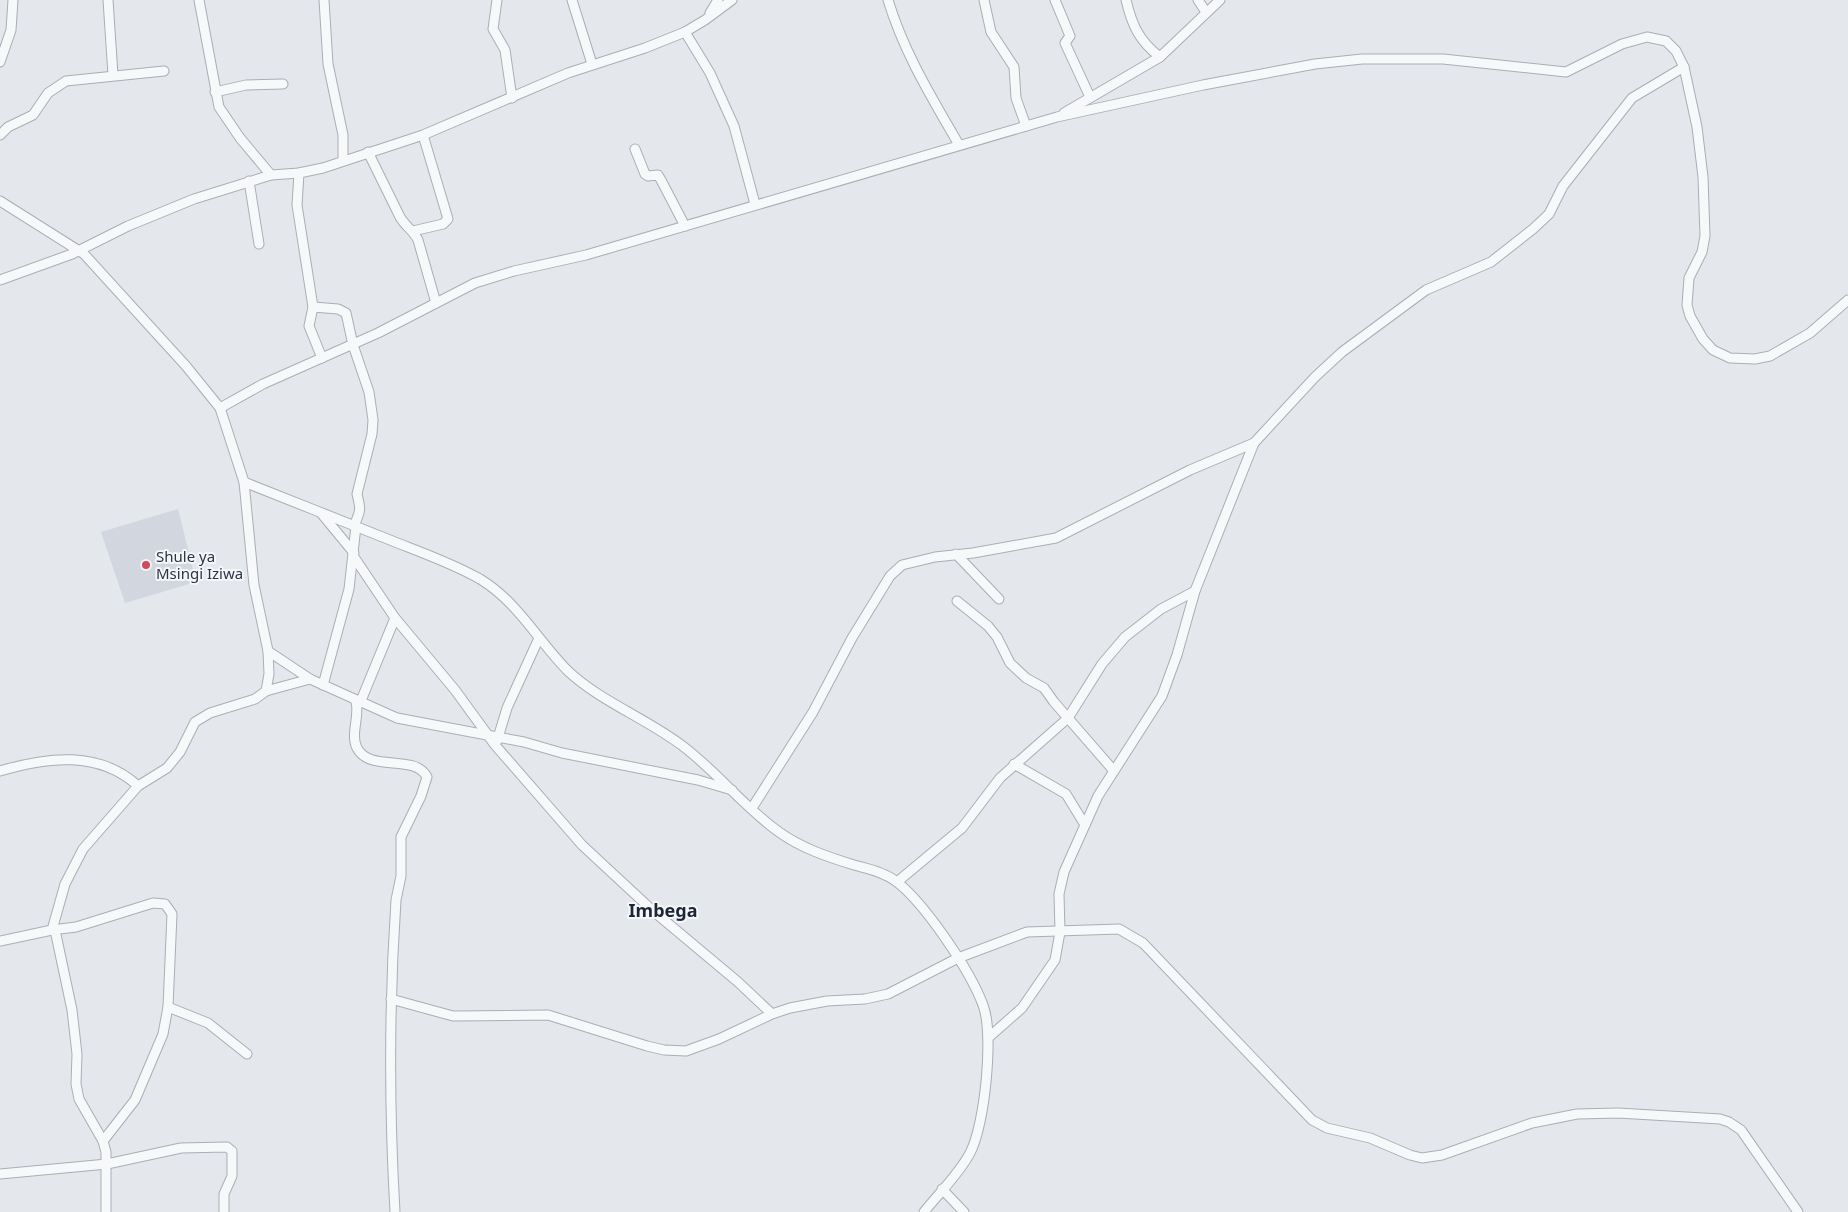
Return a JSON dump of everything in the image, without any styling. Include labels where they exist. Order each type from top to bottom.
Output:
[{"type":"street","points":[[0,62],[11,30],[13,0]]},
{"type":"street","points":[[108,0],[113,75]]},
{"type":"street","points":[[199,0],[203,13],[219,107],[230,125],[271,175]]},
{"type":"street","points":[[324,0],[328,64],[343,134],[343,160]]},
{"type":"street","points":[[497,0],[493,29],[506,50],[512,98]]},
{"type":"street","points":[[572,0],[592,64]]},
{"type":"street","points":[[705,20],[718,0]]},
{"type":"street","points":[[0,280],[80,250],[105,236],[153,216],[249,181],[271,175],[299,173],[323,168],[423,135],[592,64],[645,48],[685,32],[732,0]]},
{"type":"street","points":[[888,0],[904,46],[960,145]]},
{"type":"street","points":[[984,0],[991,32],[1014,67],[1016,98],[1026,126]]},
{"type":"street","points":[[1055,0],[1070,36],[1065,43],[1090,97]]},
{"type":"street","points":[[1126,0],[1131,22],[1138,36],[1160,57]]},
{"type":"street","points":[[1198,0],[1206,12]]},
{"type":"street","points":[[1057,117],[1127,78],[1160,57],[1220,0]]},
{"type":"street","points":[[685,32],[710,72],[734,126],[755,204]]},
{"type":"street","points":[[220,408],[263,384],[353,345],[475,283],[586,255],[1057,117],[1203,85],[1315,64],[1362,60],[1443,59],[1566,72],[1640,37],[1666,41],[1676,51],[1684,67],[1697,127],[1704,177],[1705,236],[1702,252],[1689,278],[1687,305],[1690,316],[1703,339],[1713,350],[1730,358],[1748,359],[1770,356],[1810,333],[1848,300]]},
{"type":"street","points":[[988,1038],[1022,1008],[1040,984],[1054,960],[1060,932],[1059,894],[1061,884],[1098,796],[1162,696],[1177,655],[1195,591],[1254,443],[1315,377],[1342,352],[1426,290],[1491,262],[1533,229],[1549,214],[1563,186],[1632,98],[1684,67]]},
{"type":"street","points":[[0,135],[8,127],[33,115],[48,93],[66,81],[164,71]]},
{"type":"street","points":[[215,92],[246,85],[283,84]]},
{"type":"street","points":[[413,231],[443,224],[448,219],[423,135]]},
{"type":"street","points":[[635,149],[645,174],[648,176],[658,175],[686,226]]},
{"type":"street","points":[[368,152],[400,217],[404,224],[413,231],[436,303]]},
{"type":"street","points":[[299,173],[297,205],[313,306],[309,326],[322,358]]},
{"type":"street","points":[[249,181],[259,244]]},
{"type":"street","points":[[0,202],[80,250],[186,366],[220,408],[244,482],[254,585],[268,651],[269,674],[266,691]]},
{"type":"street","points":[[313,306],[345,312],[348,318],[353,345],[369,392],[373,427],[358,489],[361,510],[353,534],[354,555],[349,589],[323,685]]},
{"type":"street","points":[[752,808],[813,712],[852,638],[890,576],[907,563],[1056,538],[1190,470],[1254,443]]},
{"type":"street","points":[[244,482],[355,526],[479,579],[507,601],[525,619],[539,638],[582,683],[636,714],[683,746],[734,790],[777,831],[803,846],[876,871],[897,882],[926,915],[958,958],[982,1002],[987,1019],[986,1070],[978,1132],[970,1153],[924,1212]]},
{"type":"street","points":[[320,512],[354,555],[395,618],[590,854],[772,1014]]},
{"type":"street","points":[[956,554],[998,599]]},
{"type":"street","points":[[897,882],[962,828],[1000,778],[1068,718],[1102,664],[1125,637],[1161,610],[1195,591]]},
{"type":"street","points":[[957,601],[988,626],[997,636],[1010,663],[1026,678],[1044,688],[1114,771]]},
{"type":"street","points":[[395,618],[358,702],[355,743],[362,754],[377,760],[416,768],[427,777],[421,796],[401,837],[401,876],[396,900],[391,999],[390,1132],[395,1212]]},
{"type":"street","points":[[494,740],[539,638]]},
{"type":"street","points":[[268,651],[310,679],[396,718],[494,740],[698,780],[734,790]]},
{"type":"street","points":[[106,1212],[107,1164],[104,1141],[78,1100],[76,1084],[78,1054],[72,1010],[54,930],[65,884],[76,860],[93,836],[138,786],[167,768],[180,752],[195,722],[200,718],[255,699],[266,691],[310,679]]},
{"type":"street","points":[[0,771],[28,763],[60,760],[84,761],[111,766],[127,775],[138,786]]},
{"type":"street","points":[[1014,764],[1066,794],[1085,825]]},
{"type":"street","points":[[0,941],[76,927],[154,903],[165,904],[170,909],[172,919],[168,958],[168,1007],[163,1034],[135,1100],[104,1141]]},
{"type":"street","points":[[391,999],[454,1016],[548,1015],[647,1046],[674,1051],[697,1048],[772,1014],[827,1001],[877,997],[958,958],[1027,932],[1038,930],[1060,932],[1119,929],[1134,936],[1299,1108],[1320,1125],[1354,1133],[1398,1151],[1422,1158],[1453,1152],[1517,1128],[1562,1116],[1604,1113],[1720,1119],[1730,1122],[1741,1130],[1798,1212]]},
{"type":"street","points":[[168,1007],[208,1023],[247,1054]]},
{"type":"street","points":[[0,1174],[107,1164],[176,1148],[229,1148],[232,1151],[233,1173],[224,1194],[224,1212]]},
{"type":"street","points":[[942,1189],[964,1212]]},
{"type":"shaded area","points":[[178,509],[196,582],[125,603],[101,532]]},
{"type":"place","name":"Shule ya Msingi Iziwa","points":[[146,565]]},
{"type":"district","name":"Imbega","points":[[663,910]]}]
